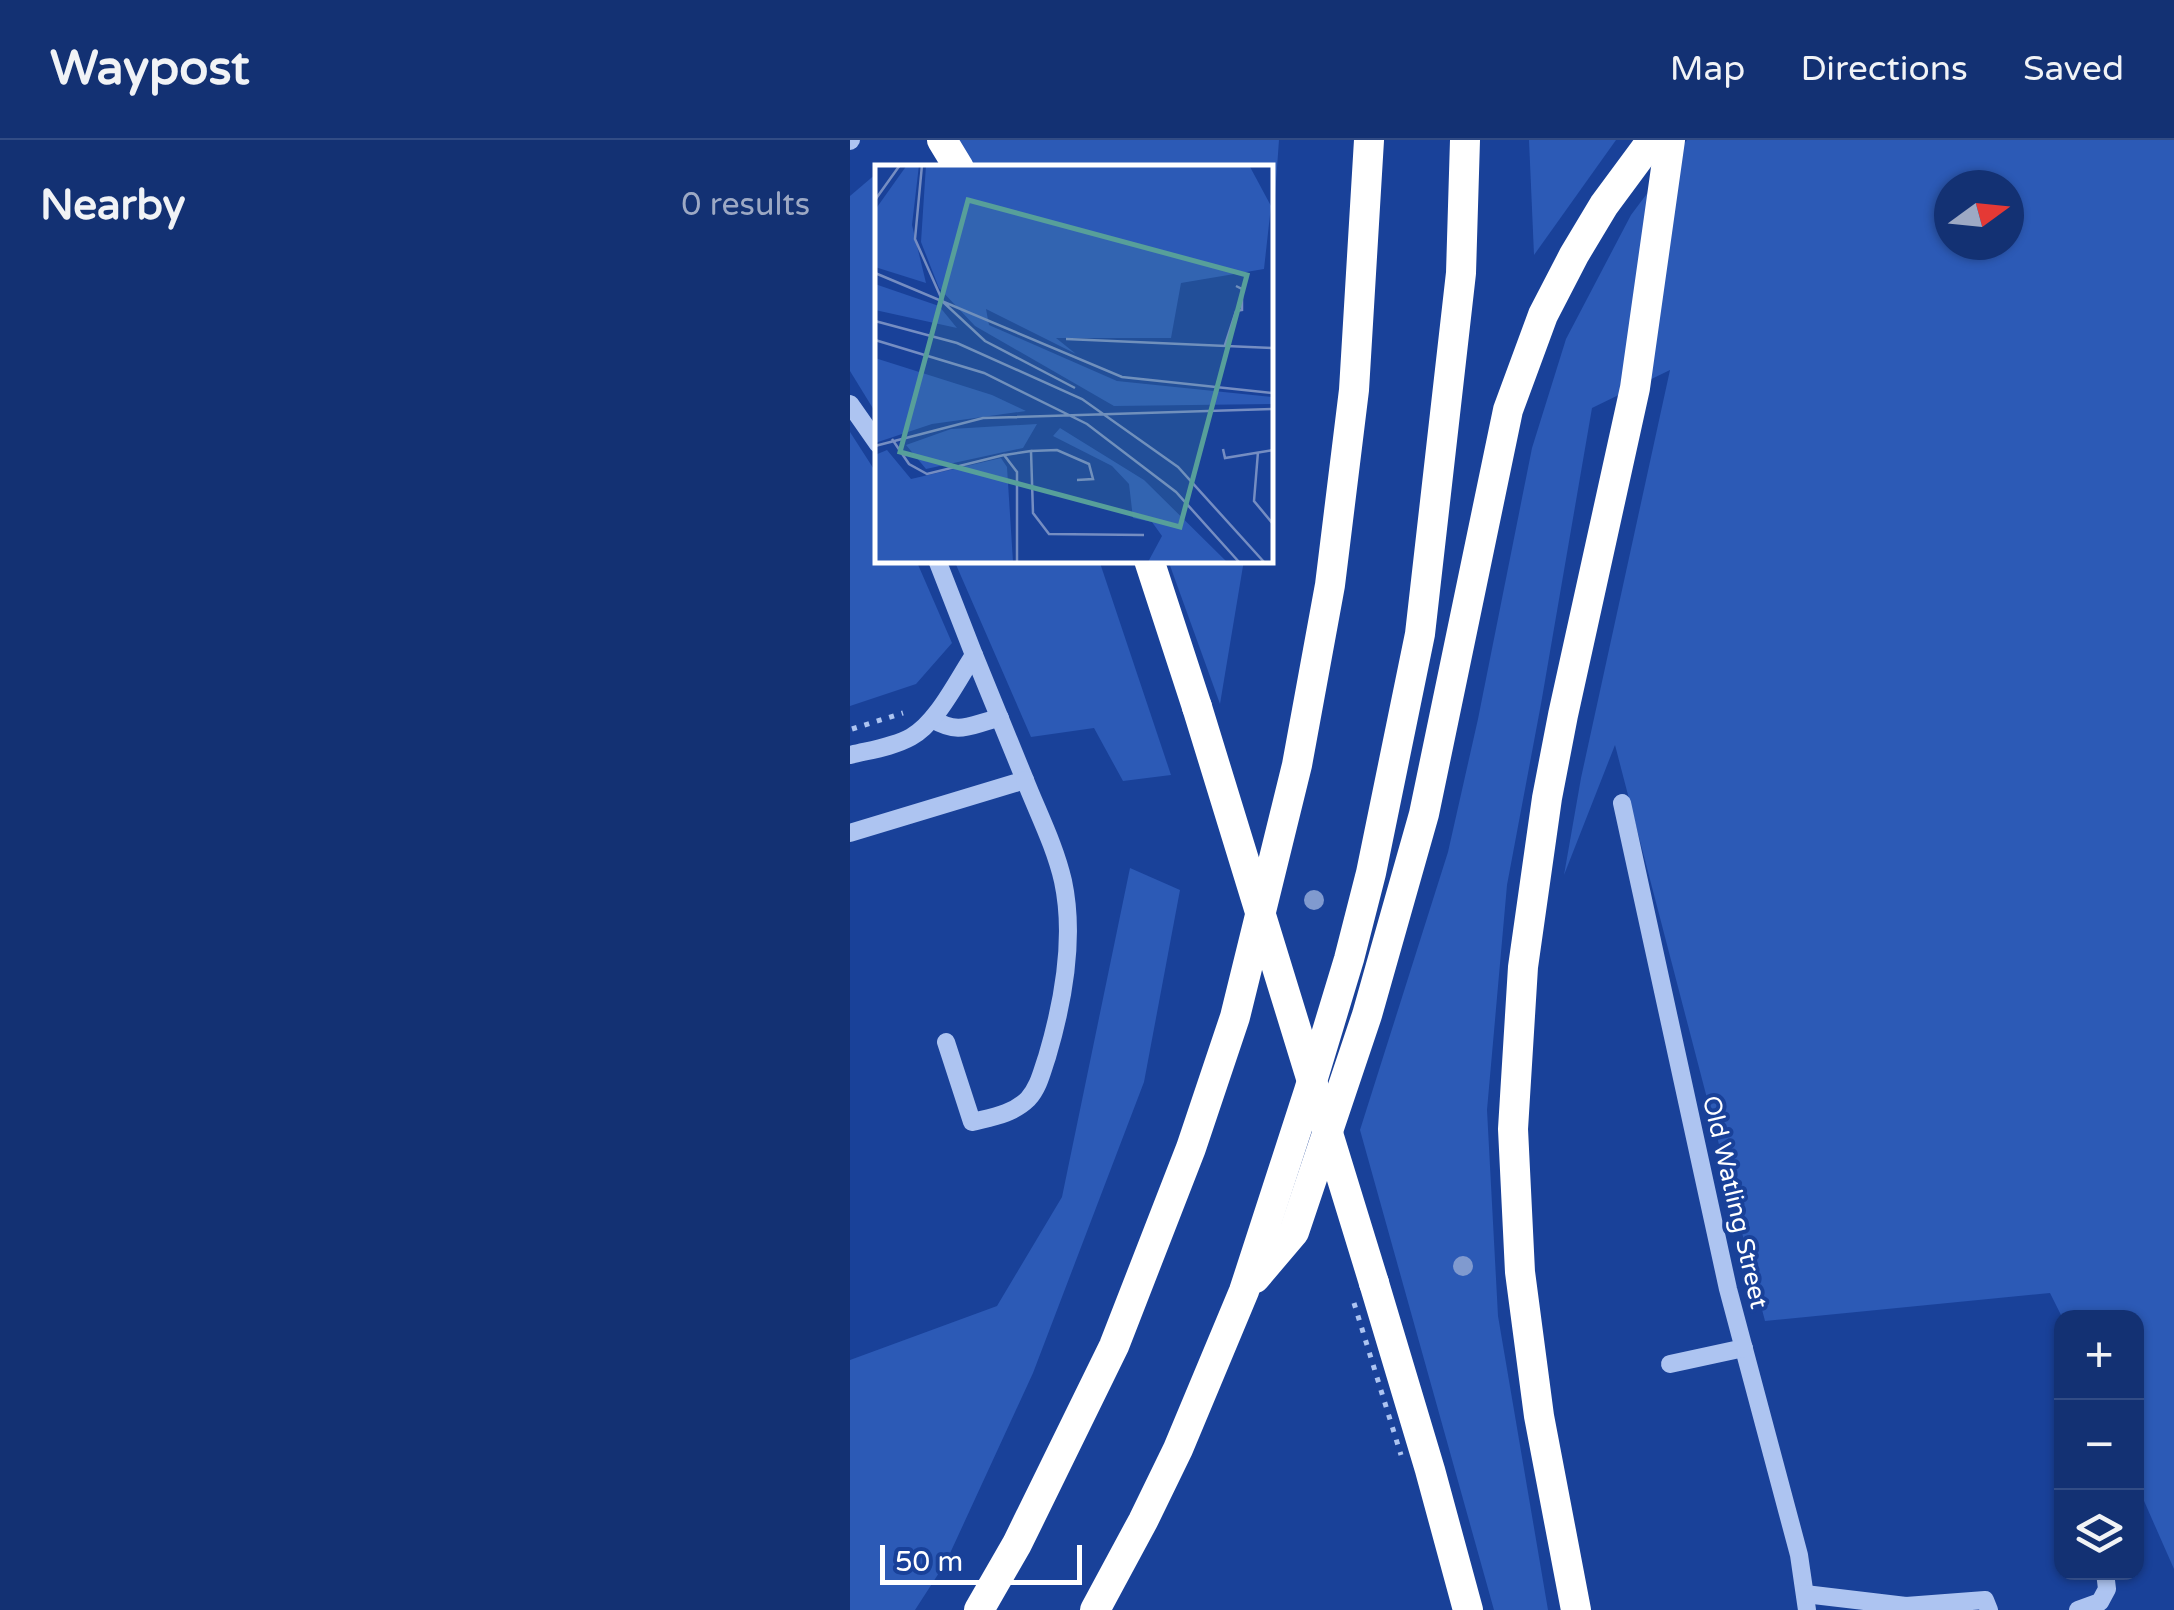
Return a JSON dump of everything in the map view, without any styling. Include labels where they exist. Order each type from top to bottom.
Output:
[{"type":"highway","points":[[942,140],[957,165]]},
{"type":"highway","points":[[979,1610],[1017,1544],[1114,1346],[1191,1148],[1235,1016],[1293,784],[1330,585],[1354,390],[1368,140]]},
{"type":"highway","points":[[1095,1610],[1144,1521],[1244,1292],[1349,960],[1387,803],[1420,634],[1462,273],[1465,140]]},
{"type":"highway","points":[[1244,1292],[1294,1232],[1368,1016],[1424,814],[1508,410],[1544,315],[1574,255],[1604,205],[1652,140]]},
{"type":"highway","points":[[1576,1610],[1539,1416],[1520,1272],[1513,1129],[1523,967],[1563,715],[1635,388],[1670,140]]},
{"type":"highway","points":[[1149,562],[1198,707],[1374,1282],[1468,1610]]},
{"type":"street","points":[[850,404],[875,440]]},
{"type":"street","points":[[938,562],[1061,872],[1066,905],[1066,974],[1036,1088],[1018,1107],[972,1122],[946,1042]]},
{"type":"street","points":[[850,755],[906,739],[920,730],[974,655]]},
{"type":"street","points":[[932,718],[957,729],[1000,718]]},
{"type":"street","points":[[850,833],[1025,780]]},
{"type":"street","name":"Old Watling Street","points":[[1622,803],[1728,1289],[1799,1554],[1806,1602]]},
{"type":"street","points":[[1670,1364],[1744,1348]]},
{"type":"street","points":[[2078,1610],[2100,1602],[2105,1580]]},
{"type":"street","points":[[1806,1602],[1906,1606],[1984,1600],[1989,1610]]},
{"type":"path","points":[[850,730],[944,700]]},
{"type":"shaded area","points":[[953,140],[1279,140],[1272,237],[1272,165],[971,165]]},
{"type":"shaded area","points":[[1529,140],[1616,140],[1534,255]]},
{"type":"shaded area","points":[[1687,140],[2174,140],[2174,1569],[2144,1501],[2144,1310],[2058,1310],[2050,1293],[1765,1321],[1615,745],[1564,875],[1581,778],[1670,370],[1592,408],[1507,885],[1487,1110],[1498,1316],[1548,1610],[1494,1610],[1360,1130],[1448,852],[1532,448],[1566,339],[1631,215]]},
{"type":"shaded area","points":[[875,175],[875,412],[850,371],[850,196]]},
{"type":"shaded area","points":[[850,432],[875,471],[875,562],[917,562],[952,643],[916,684],[850,706]]},
{"type":"shaded area","points":[[955,562],[1100,562],[1171,775],[1123,781],[1094,728],[1031,737]]},
{"type":"shaded area","points":[[1169,562],[1244,562],[1220,704]]},
{"type":"shaded area","points":[[1130,868],[1180,890],[1144,1082],[1033,1373],[946,1562],[915,1610],[850,1610],[850,1360],[997,1306],[1062,1197]]}]
